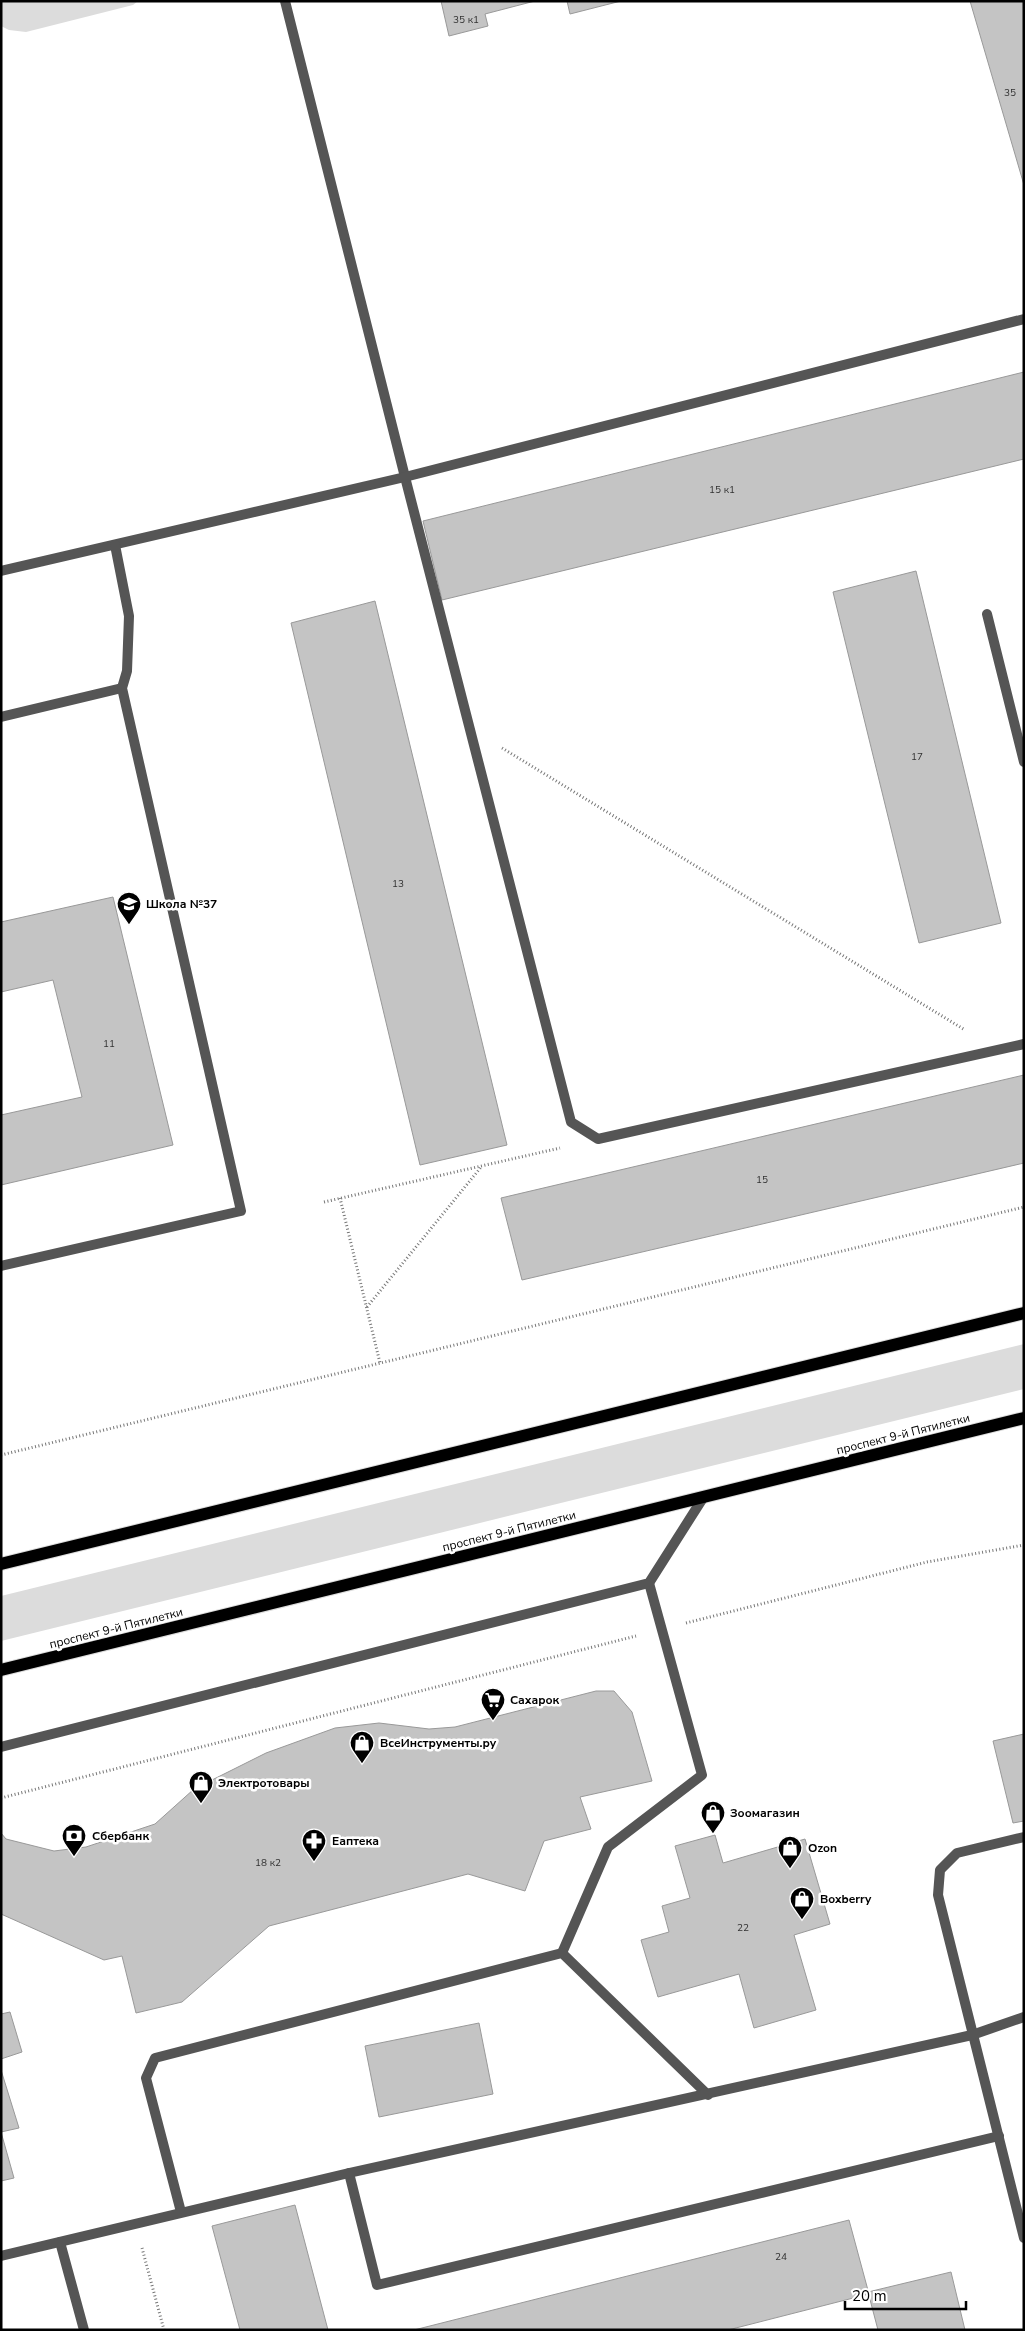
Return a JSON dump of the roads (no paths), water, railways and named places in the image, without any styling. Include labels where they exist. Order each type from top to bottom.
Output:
[{"type":"main road","points":[[1,1564],[1024,1313]]},
{"type":"main road","name":"проспект 9-й Пятилетки","points":[[1,1670],[1024,1418]]},
{"type":"lane","points":[[285,1],[571,1122],[598,1139],[1024,1044]]},
{"type":"lane","points":[[1,571],[405,477],[1024,319]]},
{"type":"lane","points":[[1,1266],[242,1211],[122,688],[127,670],[129,616],[115,545]]},
{"type":"lane","points":[[987,614],[1024,762]]},
{"type":"lane","points":[[1,717],[122,688]]},
{"type":"lane","points":[[1,1747],[649,1584],[703,1498]]},
{"type":"lane","points":[[562,1954],[608,1847],[702,1775],[649,1584]]},
{"type":"lane","points":[[1024,1837],[958,1853],[940,1870],[938,1895],[1024,2238]]},
{"type":"lane","points":[[562,1954],[708,2095]]},
{"type":"lane","points":[[181,2212],[146,2078],[155,2058],[562,1954]]},
{"type":"lane","points":[[1,2256],[349,2173],[972,2035],[1024,2017]]},
{"type":"lane","points":[[349,2173],[377,2285],[999,2136]]},
{"type":"lane","points":[[60,2242],[84,2330]]},
{"type":"place","name":"Школа №37","points":[[129,925]]},
{"type":"place","name":"Сахарок","points":[[493,1721]]},
{"type":"place","name":"ВсеИнструменты.ру","points":[[362,1764]]},
{"type":"place","name":"Электротовары","points":[[201,1804]]},
{"type":"place","name":"Зоомагазин","points":[[713,1834]]},
{"type":"place","name":"Сбербанк","points":[[74,1857]]},
{"type":"place","name":"Еаптека","points":[[314,1862]]},
{"type":"place","name":"Ozon","points":[[790,1869]]},
{"type":"place","name":"Boxberry","points":[[802,1920]]}]
